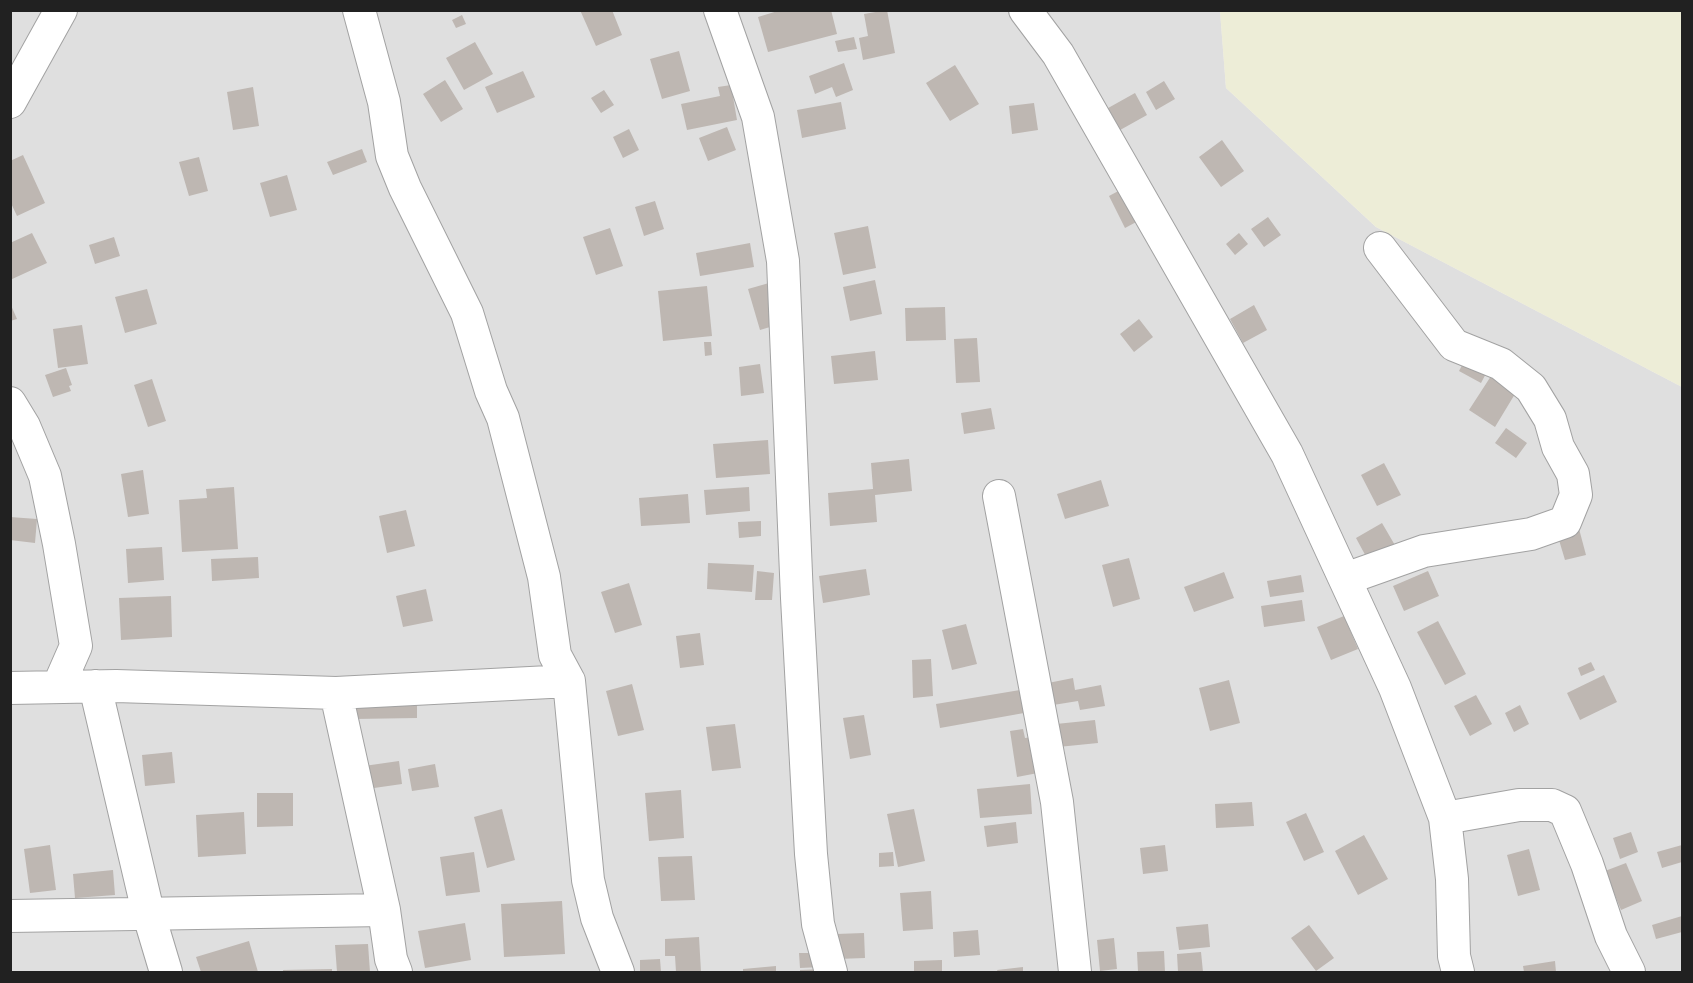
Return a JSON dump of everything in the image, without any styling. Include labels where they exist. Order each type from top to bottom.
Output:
[{"type":"street","points":[[10,102],[61,10]]},
{"type":"street","points":[[359,10],[384,102],[392,156],[405,188],[467,313],[491,391],[503,418],[544,577],[555,655],[569,681],[588,880],[597,918],[618,972]]},
{"type":"street","points":[[720,10],[758,117],[783,261],[797,598],[811,854],[818,924],[831,972]]},
{"type":"street","points":[[1024,10],[1058,54],[1287,454],[1395,688],[1445,818],[1452,879],[1454,956],[1458,972]]},
{"type":"street","points":[[1345,579],[1424,551],[1531,534],[1564,522],[1576,495],[1573,474],[1558,447],[1550,419],[1531,388],[1501,364],[1454,345],[1380,248]]},
{"type":"street","points":[[10,403],[24,426],[45,476],[76,646],[58,687]]},
{"type":"street","points":[[999,496],[1057,802],[1075,972]]},
{"type":"street","points":[[10,688],[95,686],[336,693],[569,681]]},
{"type":"street","points":[[95,686],[148,912],[166,972]]},
{"type":"street","points":[[336,693],[384,910],[391,959],[396,972]]},
{"type":"street","points":[[1445,818],[1519,805],[1552,805],[1565,811],[1587,864],[1611,936],[1629,972]]},
{"type":"street","points":[[10,916],[384,910]]},
{"type":"shaded area","points":[[10,11],[1220,11],[1226,88],[1376,227],[1682,387],[1682,972],[11,972]]},
{"type":"green space","points":[[1220,11],[1682,11],[1682,387],[1376,227],[1226,88]]},
{"type":"building","points":[[580,10],[612,10],[622,35],[596,46]]},
{"type":"building","points":[[781,10],[831,10],[837,34],[768,52],[758,17]]},
{"type":"building","points":[[887,10],[895,53],[863,60],[859,38],[868,36],[864,14]]},
{"type":"building","points":[[462,15],[466,24],[456,28],[452,20]]},
{"type":"building","points":[[854,37],[857,49],[838,52],[835,41]]},
{"type":"building","points":[[475,42],[493,74],[464,90],[446,58]]},
{"type":"building","points":[[679,51],[690,91],[662,99],[650,59]]},
{"type":"building","points":[[844,63],[853,90],[836,97],[832,87],[815,94],[809,76]]},
{"type":"building","points":[[955,65],[979,104],[950,121],[926,83]]},
{"type":"building","points":[[523,71],[535,97],[497,113],[485,87]]},
{"type":"building","points":[[445,80],[463,109],[441,122],[423,94]]},
{"type":"building","points":[[1164,81],[1175,99],[1156,110],[1146,92]]},
{"type":"building","points":[[731,85],[737,120],[687,130],[681,104],[720,96],[718,87]]},
{"type":"building","points":[[253,87],[259,126],[233,130],[227,92]]},
{"type":"building","points":[[604,90],[614,105],[601,113],[591,98]]},
{"type":"building","points":[[1135,93],[1147,115],[1113,134],[1101,112]]},
{"type":"building","points":[[841,102],[846,129],[802,138],[797,110]]},
{"type":"building","points":[[1034,103],[1038,130],[1012,134],[1009,106]]},
{"type":"building","points":[[727,127],[736,150],[708,161],[699,138]]},
{"type":"building","points":[[629,129],[639,150],[623,158],[613,137]]},
{"type":"building","points":[[1222,140],[1244,171],[1221,187],[1199,157]]},
{"type":"building","points":[[362,149],[367,162],[333,175],[327,162]]},
{"type":"building","points":[[23,155],[45,203],[17,216],[10,201],[10,161]]},
{"type":"building","points":[[199,157],[208,191],[189,196],[179,162]]},
{"type":"building","points":[[287,175],[297,210],[270,217],[260,183]]},
{"type":"building","points":[[1124,188],[1140,220],[1125,228],[1109,196]]},
{"type":"building","points":[[655,201],[664,229],[644,236],[635,207]]},
{"type":"building","points":[[1268,217],[1281,235],[1264,247],[1251,229]]},
{"type":"building","points":[[868,226],[876,268],[843,275],[834,233]]},
{"type":"building","points":[[610,228],[623,266],[596,275],[583,237]]},
{"type":"building","points":[[32,233],[47,263],[10,280],[10,243]]},
{"type":"building","points":[[1239,233],[1248,244],[1235,255],[1226,244]]},
{"type":"building","points":[[114,237],[120,256],[95,264],[89,245]]},
{"type":"building","points":[[750,243],[754,267],[700,276],[696,253]]},
{"type":"building","points":[[875,280],[882,314],[850,321],[843,287]]},
{"type":"building","points":[[769,283],[780,324],[760,330],[748,289]]},
{"type":"building","points":[[707,286],[712,336],[663,341],[658,291]]},
{"type":"building","points":[[147,289],[157,324],[125,333],[115,297]]},
{"type":"building","points":[[10,303],[17,319],[10,321]]},
{"type":"building","points":[[1254,305],[1267,330],[1243,343],[1230,319]]},
{"type":"building","points":[[945,307],[946,340],[906,341],[905,308]]},
{"type":"building","points":[[1139,319],[1153,337],[1134,352],[1120,334]]},
{"type":"building","points":[[82,325],[88,364],[58,368],[53,329]]},
{"type":"building","points":[[977,338],[980,382],[956,383],[954,339]]},
{"type":"building","points":[[704,342],[711,342],[712,355],[705,356]]},
{"type":"building","points":[[875,351],[878,380],[834,384],[831,356]]},
{"type":"building","points":[[1468,354],[1490,366],[1481,383],[1459,371]]},
{"type":"building","points":[[760,364],[764,393],[741,396],[739,367]]},
{"type":"building","points":[[66,368],[72,385],[69,386],[71,391],[53,397],[45,375]]},
{"type":"building","points":[[1493,373],[1518,389],[1495,427],[1469,410]]},
{"type":"building","points":[[152,379],[166,421],[148,427],[134,385]]},
{"type":"building","points":[[991,408],[995,429],[964,434],[961,413]]},
{"type":"building","points":[[1506,428],[1527,443],[1516,458],[1495,443]]},
{"type":"building","points":[[768,440],[770,474],[716,478],[713,444]]},
{"type":"building","points":[[909,459],[912,491],[875,495],[877,522],[830,526],[828,493],[873,489],[871,463]]},
{"type":"building","points":[[1384,463],[1401,495],[1377,506],[1361,475]]},
{"type":"building","points":[[143,470],[149,514],[128,517],[121,474]]},
{"type":"building","points":[[1101,480],[1109,506],[1065,519],[1057,494]]},
{"type":"building","points":[[234,487],[238,549],[182,552],[179,500],[207,498],[206,489]]},
{"type":"building","points":[[749,487],[750,511],[706,515],[704,490]]},
{"type":"building","points":[[688,494],[690,523],[641,526],[639,498]]},
{"type":"building","points":[[406,510],[415,546],[387,553],[379,516]]},
{"type":"building","points":[[10,517],[37,519],[35,543],[10,540]]},
{"type":"building","points":[[761,521],[761,536],[739,538],[738,522]]},
{"type":"building","points":[[1382,523],[1396,547],[1369,562],[1356,538]]},
{"type":"building","points":[[1578,525],[1586,555],[1565,560],[1556,530]]},
{"type":"building","points":[[162,547],[164,580],[128,583],[126,549]]},
{"type":"building","points":[[258,557],[259,578],[212,581],[211,559]]},
{"type":"building","points":[[1129,558],[1140,599],[1113,607],[1102,565]]},
{"type":"building","points":[[708,563],[754,565],[752,592],[707,589]]},
{"type":"building","points":[[866,569],[870,595],[823,603],[819,576]]},
{"type":"building","points":[[757,571],[774,573],[772,600],[755,600]]},
{"type":"building","points":[[1428,571],[1439,596],[1404,611],[1393,586]]},
{"type":"building","points":[[1224,572],[1234,598],[1194,612],[1184,587]]},
{"type":"building","points":[[1301,575],[1304,592],[1270,597],[1267,581]]},
{"type":"building","points":[[629,583],[642,625],[615,633],[601,592]]},
{"type":"building","points":[[426,589],[433,621],[403,627],[396,596]]},
{"type":"building","points":[[171,596],[172,637],[121,640],[119,598]]},
{"type":"building","points":[[1302,600],[1305,621],[1264,627],[1261,606]]},
{"type":"building","points":[[1344,616],[1358,649],[1331,660],[1317,627]]},
{"type":"building","points":[[1438,621],[1466,674],[1445,685],[1417,632]]},
{"type":"building","points":[[966,624],[977,664],[952,670],[942,630]]},
{"type":"building","points":[[700,633],[704,665],[680,668],[676,636]]},
{"type":"building","points":[[931,659],[933,696],[913,698],[912,660]]},
{"type":"building","points":[[1591,662],[1595,670],[1581,676],[1578,668]]},
{"type":"building","points":[[1604,675],[1617,702],[1580,720],[1567,693]]},
{"type":"building","points":[[1073,678],[1075,690],[1101,685],[1105,706],[1080,710],[1078,701],[1047,706],[1043,684]]},
{"type":"building","points":[[1229,680],[1240,723],[1210,731],[1199,688]]},
{"type":"building","points":[[632,684],[644,730],[618,736],[606,691]]},
{"type":"building","points":[[1020,690],[1024,713],[940,728],[936,704]]},
{"type":"building","points":[[1476,695],[1492,724],[1470,736],[1454,706]]},
{"type":"building","points":[[417,697],[417,718],[354,719],[353,698]]},
{"type":"building","points":[[1520,705],[1529,724],[1514,732],[1505,713]]},
{"type":"building","points":[[864,715],[871,755],[850,759],[843,718]]},
{"type":"building","points":[[1095,720],[1098,743],[1058,747],[1056,724]]},
{"type":"building","points":[[735,724],[741,768],[712,771],[706,727]]},
{"type":"building","points":[[1023,729],[1025,738],[1032,737],[1038,773],[1017,777],[1010,731]]},
{"type":"building","points":[[172,752],[175,783],[145,786],[142,755]]},
{"type":"building","points":[[399,761],[402,784],[367,789],[364,766]]},
{"type":"building","points":[[435,764],[439,787],[412,791],[408,769]]},
{"type":"building","points":[[1030,784],[1032,814],[980,818],[977,789]]},
{"type":"building","points":[[681,790],[684,838],[649,841],[645,793]]},
{"type":"building","points":[[257,793],[293,793],[293,826],[257,827]]},
{"type":"building","points":[[1252,802],[1254,826],[1216,828],[1215,804]]},
{"type":"building","points":[[502,809],[515,860],[487,868],[474,817]]},
{"type":"building","points":[[914,809],[925,861],[898,867],[887,814]]},
{"type":"building","points":[[244,812],[246,854],[198,857],[196,815]]},
{"type":"building","points":[[1306,813],[1324,852],[1304,861],[1286,822]]},
{"type":"building","points":[[1016,822],[1018,843],[987,847],[984,826]]},
{"type":"building","points":[[1631,832],[1638,852],[1620,859],[1613,838]]},
{"type":"building","points":[[1364,835],[1388,879],[1358,895],[1335,851]]},
{"type":"building","points":[[50,845],[56,890],[30,893],[24,849]]},
{"type":"building","points":[[1165,845],[1168,871],[1143,874],[1140,848]]},
{"type":"building","points":[[1682,845],[1682,862],[1662,868],[1657,852]]},
{"type":"building","points":[[1529,849],[1540,890],[1518,896],[1507,855]]},
{"type":"building","points":[[474,852],[480,892],[446,896],[440,857]]},
{"type":"building","points":[[893,852],[894,866],[879,867],[879,853]]},
{"type":"building","points":[[692,856],[695,900],[661,901],[658,857]]},
{"type":"building","points":[[1626,863],[1642,901],[1621,910],[1605,871]]},
{"type":"building","points":[[113,870],[115,895],[75,898],[73,874]]},
{"type":"building","points":[[931,891],[933,929],[903,931],[900,893]]},
{"type":"building","points":[[562,901],[565,954],[504,957],[501,904]]},
{"type":"building","points":[[1682,916],[1682,932],[1656,939],[1652,925]]},
{"type":"building","points":[[465,923],[471,960],[425,968],[418,931]]},
{"type":"building","points":[[1208,924],[1210,947],[1179,950],[1176,927]]},
{"type":"building","points":[[1309,925],[1334,958],[1316,971],[1291,938]]},
{"type":"building","points":[[978,930],[980,955],[954,957],[953,932]]},
{"type":"building","points":[[864,933],[865,958],[837,959],[836,934]]},
{"type":"building","points":[[699,937],[701,972],[676,972],[675,956],[665,956],[665,939]]},
{"type":"building","points":[[1114,938],[1117,969],[1100,971],[1097,940]]},
{"type":"building","points":[[249,941],[258,972],[201,972],[196,957]]},
{"type":"building","points":[[368,944],[370,972],[337,972],[335,945]]},
{"type":"building","points":[[1164,951],[1165,972],[1138,972],[1137,952]]},
{"type":"building","points":[[1201,952],[1203,972],[1178,972],[1177,954]]},
{"type":"building","points":[[799,953],[821,953],[821,967],[800,968]]},
{"type":"building","points":[[660,959],[661,972],[640,972],[640,960]]},
{"type":"building","points":[[942,960],[942,972],[914,972],[914,961]]},
{"type":"building","points":[[1555,961],[1556,972],[1524,972],[1523,966]]},
{"type":"building","points":[[776,966],[776,972],[743,972],[743,969]]},
{"type":"building","points":[[1023,967],[1023,972],[998,972],[997,970]]},
{"type":"building","points":[[332,969],[332,972],[283,972],[283,970]]},
{"type":"building","points":[[826,969],[827,972],[800,972],[800,970]]}]
